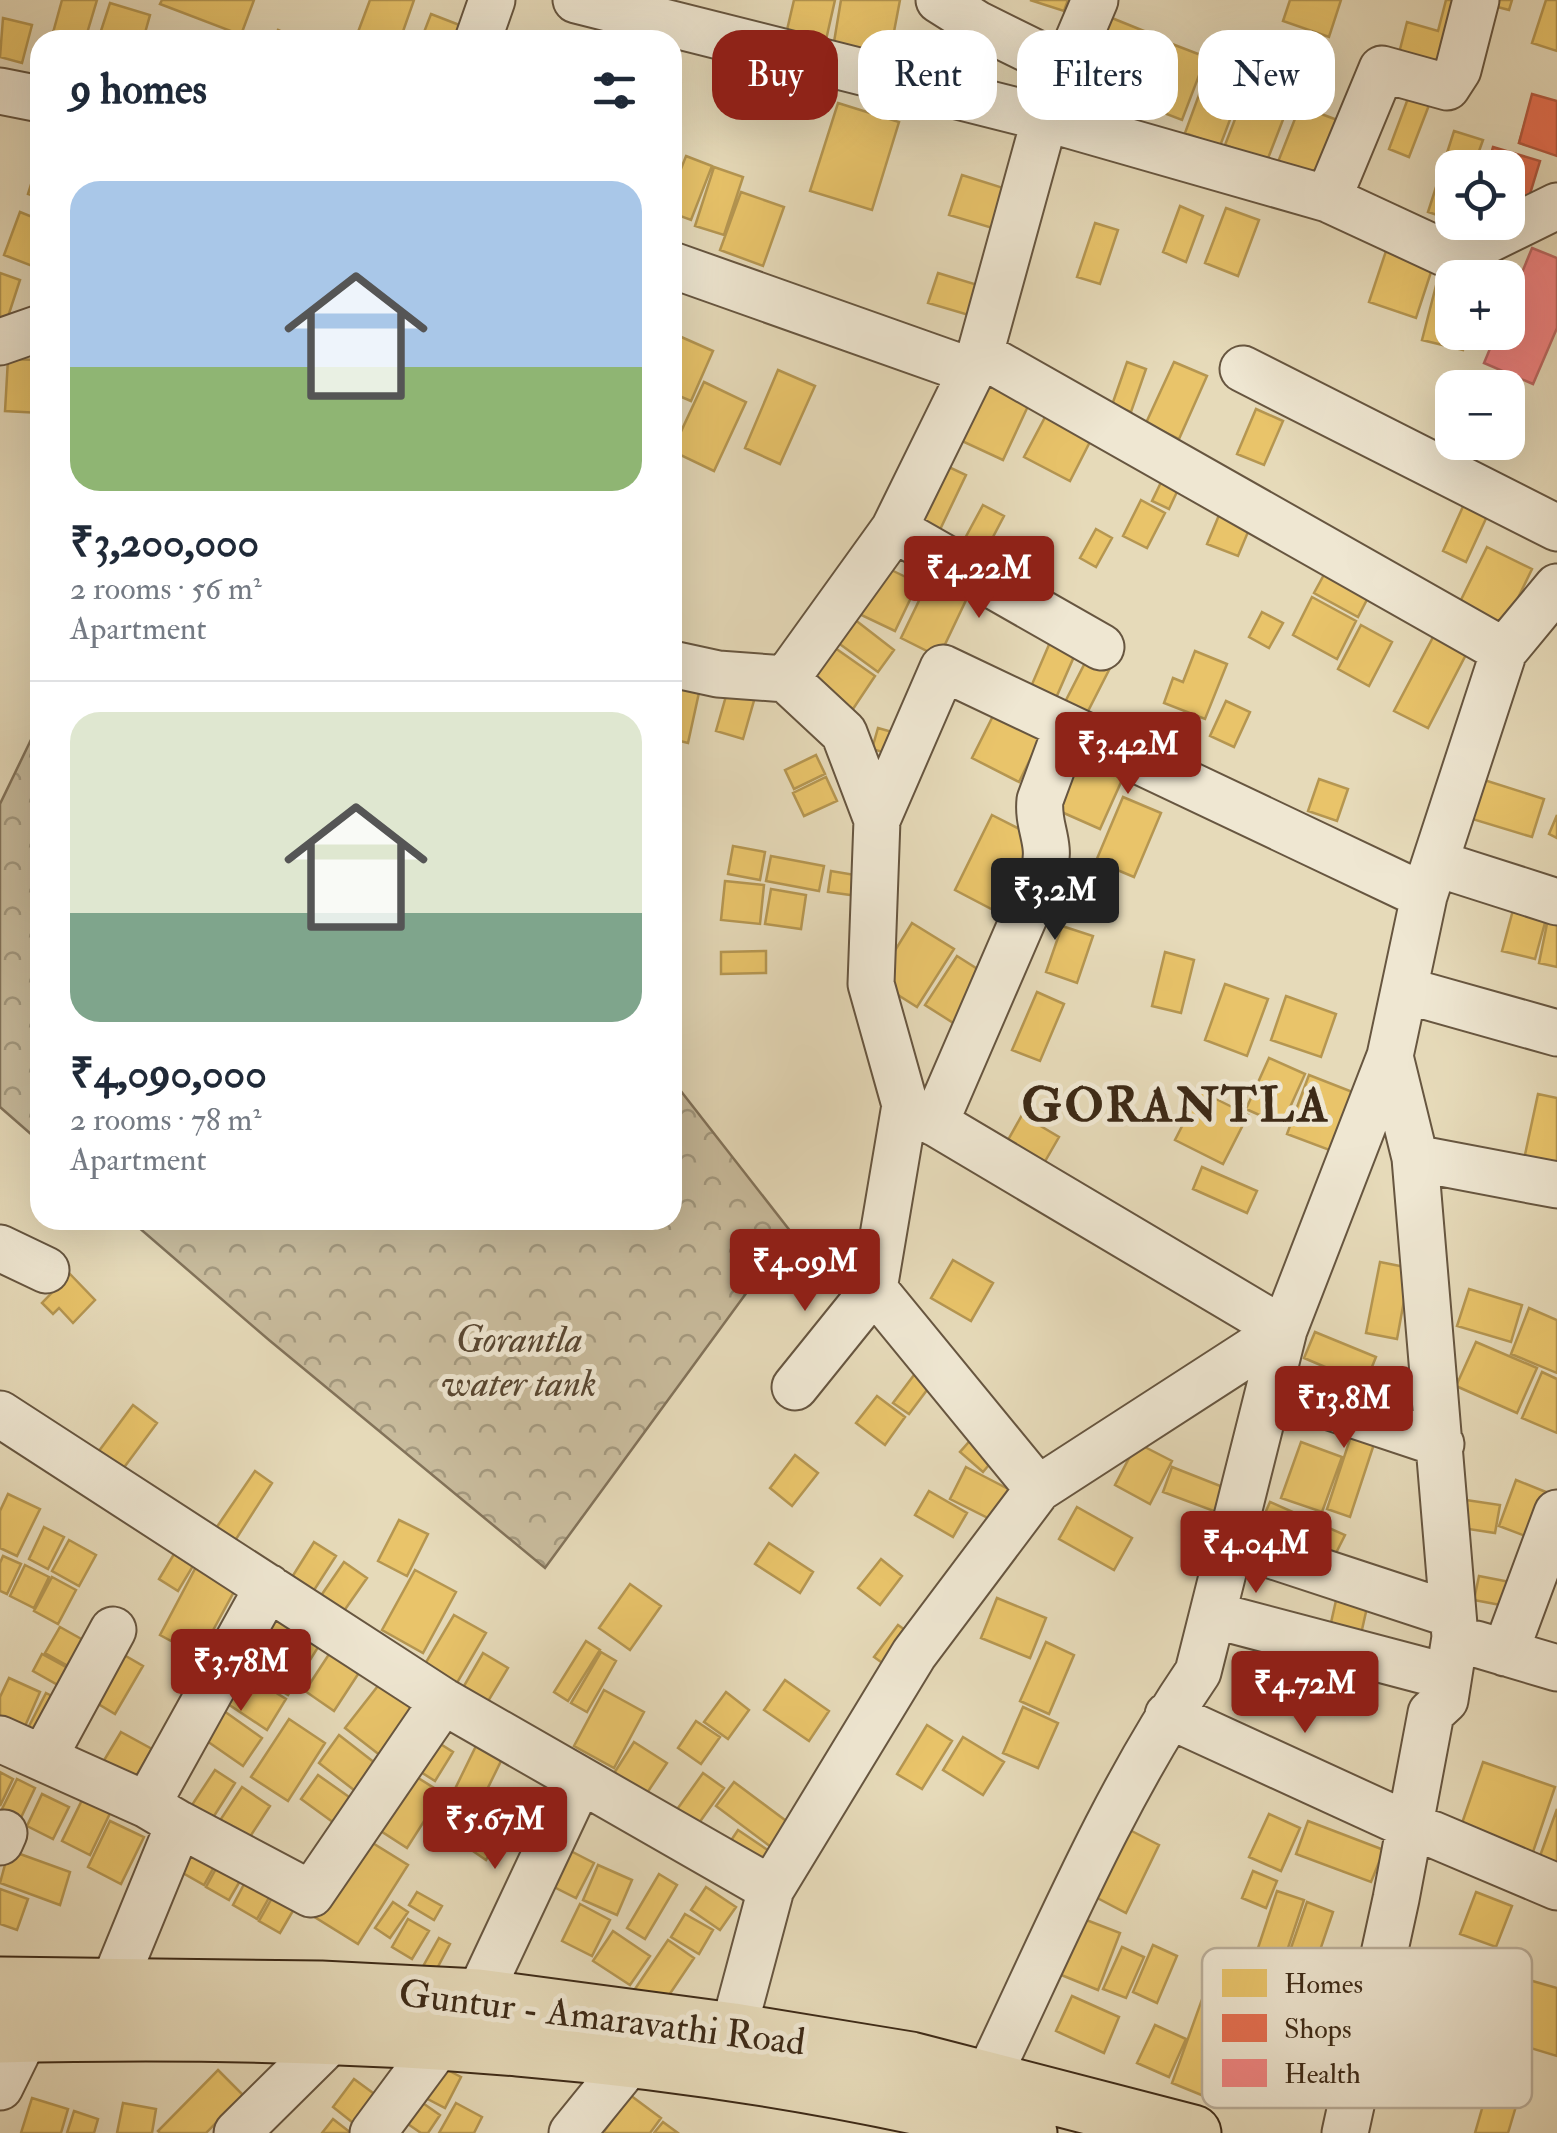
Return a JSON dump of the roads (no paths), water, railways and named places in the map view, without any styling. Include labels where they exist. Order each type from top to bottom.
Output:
[{"type":"main road","name":"Guntur - Amaravathi Road","points":[[0,1985],[336,1989],[478,1996],[733,2031],[911,2060],[973,2110],[1029,2133]]},
{"type":"main road","name":"Guntur - Amaravathi Road","points":[[13,2034],[442,2040],[632,2059],[973,2110],[1192,2133]]},
{"type":"street","points":[[482,30],[492,0]]},
{"type":"street","points":[[576,0],[639,8],[1017,111]]},
{"type":"street","points":[[939,0],[1017,44]]},
{"type":"street","points":[[1082,30],[1095,0]]},
{"type":"street","points":[[1328,198],[1382,69],[1446,87],[1458,70],[1476,0]]},
{"type":"street","points":[[0,91],[30,97]]},
{"type":"street","points":[[786,679],[894,529],[976,362],[1043,120]]},
{"type":"street","points":[[1051,120],[1328,198],[1454,257],[1557,206]]},
{"type":"street","points":[[682,268],[976,362],[1528,644]]},
{"type":"street","points":[[0,342],[30,332]]},
{"type":"street","points":[[1243,370],[1557,528]]},
{"type":"street","points":[[894,529],[1101,647]]},
{"type":"street","points":[[973,2110],[1093,1852],[1168,1715],[1198,1672],[1284,1330],[1390,1056],[1429,879],[1528,644],[1557,587]]},
{"type":"street","points":[[682,666],[718,674],[786,679],[844,733],[878,820]]},
{"type":"street","points":[[1284,1330],[920,1114],[871,984],[878,820],[942,668],[1068,727],[1429,879],[1557,902]]},
{"type":"street","points":[[795,1386],[874,1289],[920,1114],[1044,871],[1048,854],[1038,812],[1040,800],[1068,727]]},
{"type":"street","points":[[1404,990],[1557,1033]]},
{"type":"street","points":[[1390,1056],[1415,1158],[1441,1444],[1450,1657],[1431,1713],[1421,1830],[1402,1948]]},
{"type":"street","points":[[1415,1158],[1557,1186]]},
{"type":"street","points":[[0,1248],[46,1270]]},
{"type":"street","points":[[874,1289],[1038,1490]]},
{"type":"street","points":[[733,2031],[771,1888],[914,1654],[1038,1490],[1284,1330]]},
{"type":"street","points":[[1270,1387],[1441,1444]]},
{"type":"street","points":[[0,1414],[443,1701],[771,1888]]},
{"type":"street","points":[[1505,1652],[1557,1513]]},
{"type":"street","points":[[1231,1542],[1450,1657]]},
{"type":"street","points":[[113,1985],[163,1814],[268,1587]]},
{"type":"street","points":[[1212,1616],[1450,1657],[1505,1652],[1557,1668]]},
{"type":"street","points":[[44,1757],[113,1630]]},
{"type":"street","points":[[0,1739],[163,1814],[312,1894],[443,1701]]},
{"type":"street","points":[[1168,1715],[1421,1830],[1557,1886]]},
{"type":"street","points":[[478,1996],[580,1780]]},
{"type":"street","points":[[1392,1948],[1421,1830]]},
{"type":"street","points":[[0,2087],[13,2034]]},
{"type":"street","points":[[237,2133],[334,2036]]},
{"type":"street","points":[[373,2133],[442,2040]]},
{"type":"street","points":[[572,2133],[632,2059]]},
{"type":"street","points":[[1346,2133],[1352,2108]]},
{"type":"street","points":[[1372,2133],[1376,2108]]},
{"type":"district","name":"GORANTLA","points":[[1176,1106]]},
{"type":"park label","name":"Gorantla water tank","points":[[519,1362]]}]
